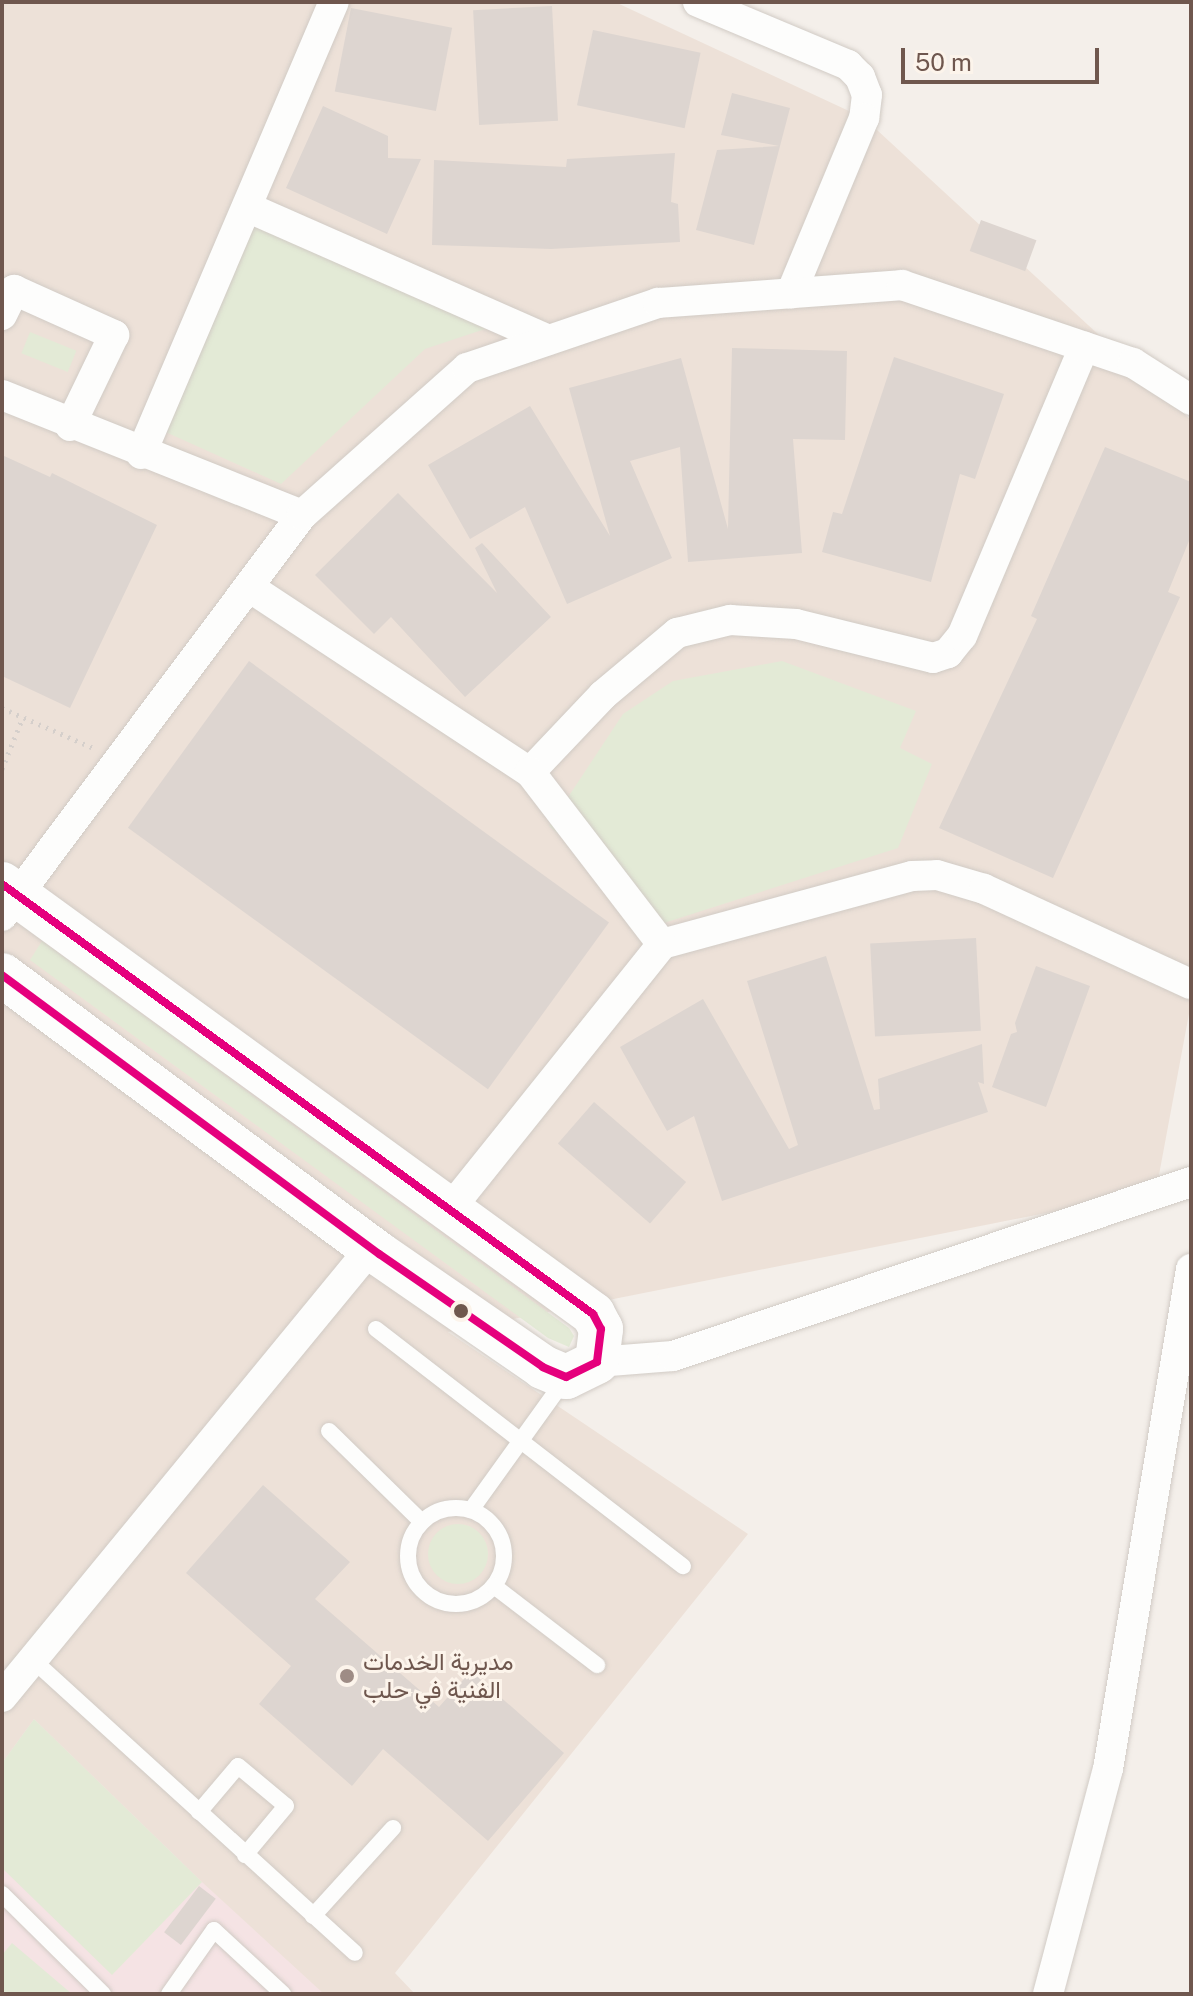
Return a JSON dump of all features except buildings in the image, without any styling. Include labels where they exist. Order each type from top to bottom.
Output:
[{"type":"street","points":[[141,454],[334,2]]},
{"type":"street","points":[[698,2],[848,65],[860,77],[867,95],[864,118],[791,293]]},
{"type":"street","points":[[247,207],[548,340]]},
{"type":"street","points":[[582,1370],[601,1329],[593,1314],[450,1209],[7,899],[120,759],[302,515],[467,368],[658,303],[902,285],[1133,363],[1191,400]]},
{"type":"street","points":[[2,315],[14,290],[114,335],[70,426]]},
{"type":"street","points":[[530,772],[603,695],[677,633],[730,620],[796,624],[918,657],[948,653],[962,636],[1084,347]]},
{"type":"street","points":[[2,395],[70,426],[302,515]]},
{"type":"street","points":[[249,587],[530,772],[662,944]]},
{"type":"street","points":[[450,1209],[662,944],[912,876],[937,875],[984,889],[1191,984]]},
{"type":"street","points":[[2,975],[371,1248],[543,1367],[582,1370],[673,1356],[1191,1182]]},
{"type":"street","points":[[2,1697],[371,1248]]},
{"type":"street","points":[[1048,1994],[1108,1769],[1191,1269]]},
{"type":"lane","points":[[376,1329],[522,1438],[683,1566]]},
{"type":"lane","points":[[471,1510],[522,1438],[582,1370]]},
{"type":"lane","points":[[329,1431],[422,1522]]},
{"type":"lane","points":[[449,1508],[471,1510],[492,1523],[501,1537],[503,1568],[494,1586],[471,1602],[455,1605],[425,1593],[408,1566],[412,1535],[422,1522],[449,1508]]},
{"type":"lane","points":[[494,1586],[597,1665]]},
{"type":"lane","points":[[33,1660],[355,1953]]},
{"type":"lane","points":[[199,1812],[238,1766],[286,1806],[245,1855]]},
{"type":"lane","points":[[313,1916],[393,1828]]},
{"type":"lane","points":[[2,1894],[103,1994]]},
{"type":"lane","points":[[169,1994],[214,1930],[283,1994]]},
{"type":"path","points":[[2,708],[120,759]]},
{"type":"path","points":[[2,769],[23,717]]},
{"type":"shaded area","points":[[2,2],[615,2],[864,118],[1191,420],[1191,1003],[1156,1191],[448,1332],[748,1534],[395,1973],[415,1994],[2,1994]]},
{"type":"shaded area","points":[[34,1719],[202,1882],[324,1994],[2,1994],[2,1763]]},
{"type":"green space","points":[[262,226],[497,325],[425,349],[281,484],[150,425],[238,228]]},
{"type":"green space","points":[[30,332],[76,351],[68,372],[21,353]]},
{"type":"green space","points":[[782,661],[916,711],[900,748],[932,764],[898,848],[664,923],[549,826],[623,714],[673,681]]},
{"type":"green space","points":[[42,941],[569,1328],[574,1336],[569,1347],[548,1338],[30,960]]},
{"type":"green space","points":[[458,1524],[469,1526],[479,1533],[486,1543],[486,1565],[479,1575],[469,1582],[458,1584],[447,1582],[437,1575],[430,1565],[428,1554],[430,1543],[437,1533],[447,1526]]},
{"type":"green space","points":[[34,1719],[202,1882],[112,1975],[2,1868],[2,1763]]},
{"type":"green space","points":[[12,1943],[72,1994],[2,1994],[2,1955]]},
{"type":"transit line","points":[[2,884],[593,1314],[601,1329],[597,1362],[566,1377],[543,1367],[379,1254],[2,975]]},
{"type":"place","name":"مديرية الخدمات الفنية في حلب","points":[[347,1676]]}]
